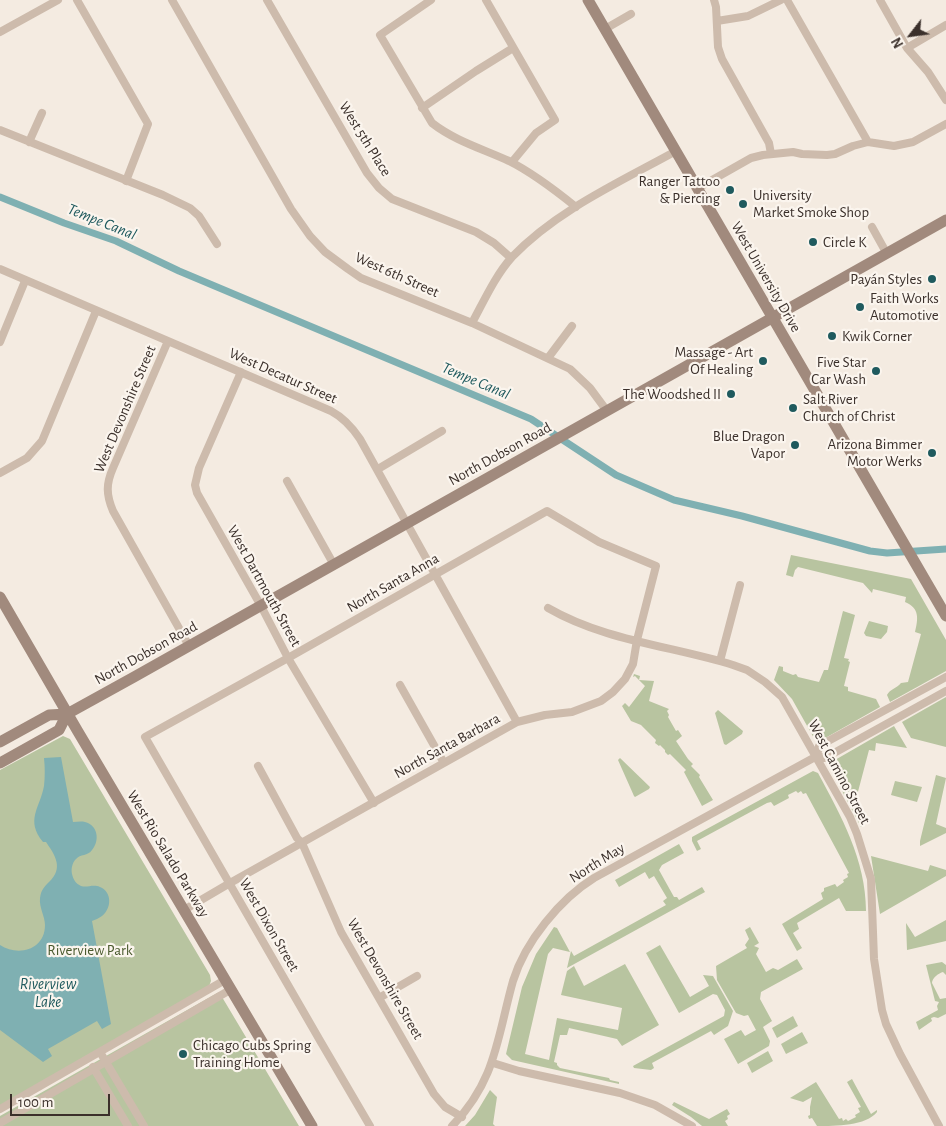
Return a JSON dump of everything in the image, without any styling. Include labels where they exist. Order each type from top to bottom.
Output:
[{"type":"main road","name":"West University Drive","points":[[588,0],[946,616]]},
{"type":"main road","name":"North Dobson Road","points":[[0,742],[49,715],[67,714],[946,220]]},
{"type":"main road","name":"West Rio Salado Parkway","points":[[0,596],[67,714],[312,1126]]},
{"type":"main road","name":"North Dobson Road","points":[[0,763],[59,730],[67,714]]},
{"type":"street","points":[[0,32],[58,0]]},
{"type":"street","points":[[77,0],[148,124],[126,181]]},
{"type":"street","name":"West 6th Street","points":[[172,0],[290,209],[310,236],[325,252],[361,278],[472,323],[570,369],[596,395],[606,411]]},
{"type":"street","name":"West 5th Place","points":[[267,0],[367,173],[379,188],[392,199],[476,232],[494,243],[511,258]]},
{"type":"street","points":[[431,0],[380,35],[432,123],[444,133],[512,162],[554,189],[576,207]]},
{"type":"street","points":[[486,0],[556,120],[536,133],[512,162]]},
{"type":"street","points":[[714,0],[718,47],[722,59],[769,143],[771,154]]},
{"type":"street","points":[[717,22],[748,16],[781,0]]},
{"type":"street","points":[[787,0],[868,142]]},
{"type":"street","points":[[880,0],[907,48],[928,72],[946,100]]},
{"type":"street","points":[[605,29],[631,14]]},
{"type":"street","points":[[907,48],[946,26]]},
{"type":"street","points":[[422,108],[513,48]]},
{"type":"street","points":[[29,142],[42,112]]},
{"type":"street","points":[[698,188],[752,158],[793,152],[802,154],[835,154],[868,142],[894,146],[913,142],[946,124]]},
{"type":"street","points":[[0,130],[163,195],[190,208],[198,216],[217,244]]},
{"type":"street","points":[[472,323],[511,258],[545,228],[576,207],[676,151]]},
{"type":"street","points":[[872,227],[887,254]]},
{"type":"street","name":"West Decatur Street","points":[[0,270],[340,416],[360,438],[378,469],[517,722]]},
{"type":"street","points":[[0,342],[25,281]]},
{"type":"street","points":[[0,473],[27,458],[42,441],[96,311]]},
{"type":"street","points":[[548,358],[572,326]]},
{"type":"street","name":"West Devonshire Street","points":[[168,341],[110,474],[107,490],[113,511],[189,646]]},
{"type":"street","name":"West Dartmouth Street","points":[[241,372],[199,468],[195,485],[202,502],[288,658],[374,803]]},
{"type":"street","points":[[378,469],[442,431]]},
{"type":"street","points":[[287,480],[334,565]]},
{"type":"street","name":"North Santa Anna","points":[[145,737],[547,511],[599,542],[656,566]]},
{"type":"street","name":"North Santa Barbara","points":[[184,910],[517,722],[545,715],[572,712],[601,701],[613,692],[633,664],[637,640],[656,566]]},
{"type":"street","points":[[720,660],[740,585]]},
{"type":"street","name":"West Camino Street","points":[[548,608],[565,618],[637,640],[720,660],[747,670],[782,697],[850,817],[857,834],[871,879],[875,973],[886,1024],[939,1126]]},
{"type":"street","name":"North May","points":[[816,756],[819,746],[946,678]]},
{"type":"street","points":[[400,685],[444,763]]},
{"type":"street","name":"North May","points":[[452,1126],[462,1117],[485,1082],[492,1063],[514,979],[524,957],[552,915],[569,898],[594,878],[816,756],[825,758],[946,691]]},
{"type":"street","name":"West Dixon Street","points":[[145,737],[370,1126]]},
{"type":"street","name":"West Devonshire Street","points":[[258,766],[297,838],[302,843],[341,932],[434,1094],[445,1107],[462,1117]]},
{"type":"street","points":[[379,998],[417,976]]},
{"type":"street","points":[[0,1109],[100,1052],[227,985]]},
{"type":"street","points":[[0,1123],[106,1062],[227,985]]},
{"type":"street","points":[[100,1052],[144,1126]]},
{"type":"street","points":[[88,1059],[128,1126]]},
{"type":"street","points":[[492,1063],[519,1071],[620,1093],[655,1105],[692,1126]]},
{"type":"street","points":[[34,1089],[41,1100]]},
{"type":"green space","points":[[791,555],[911,579],[946,640],[946,671],[890,702],[888,693],[901,683],[908,682],[921,634],[915,632],[916,611],[910,604],[905,602],[906,597],[873,589],[872,593],[863,583],[798,567],[793,577],[786,575]]},
{"type":"green space","points":[[843,611],[855,615],[844,658],[849,659],[848,661],[850,662],[844,686],[848,687],[848,691],[876,699],[880,707],[820,741],[815,740],[792,699],[774,680],[779,666],[783,667],[783,671],[793,675],[796,674],[798,677],[819,682],[824,670],[828,670]]},
{"type":"green space","points":[[869,621],[888,626],[887,632],[881,639],[866,636],[864,633]]},
{"type":"green space","points":[[634,674],[640,676],[639,680],[635,676],[633,677]]},
{"type":"green space","points":[[639,680],[654,681],[649,701],[669,709],[667,711],[668,717],[676,731],[678,730],[682,736],[676,741],[693,764],[691,766],[700,775],[699,777],[713,800],[702,806],[684,772],[686,770],[670,754],[668,755],[660,745],[655,743],[656,740],[641,725],[631,721],[622,706],[625,703],[629,707],[645,686]]},
{"type":"green space","points":[[946,697],[946,747],[911,738],[902,722]]},
{"type":"green space","points":[[718,710],[743,731],[742,734],[726,745],[724,744],[715,713]]},
{"type":"green space","points":[[894,726],[907,748],[876,743],[875,751],[869,750],[855,803],[863,826],[861,827],[828,764]]},
{"type":"green space","name":"Riverview Park","points":[[63,736],[70,739],[210,975],[211,981],[209,986],[0,1106],[0,770]]},
{"type":"green space","points":[[620,758],[650,787],[649,789],[634,796],[618,760]]},
{"type":"green space","points":[[813,771],[818,773],[851,839],[862,874],[866,911],[846,911],[839,898],[797,923],[799,929],[793,933],[802,948],[797,951],[782,924],[823,899],[821,893],[824,891],[824,888],[835,884],[837,887],[844,882],[843,880],[848,877],[847,874],[849,873],[806,793],[803,794],[801,791],[798,793],[796,791],[788,795],[789,798],[774,806],[771,802],[767,803],[697,841],[701,849],[697,851],[692,837]]},
{"type":"green space","points":[[936,775],[946,778],[936,824],[946,828],[946,833],[920,846],[920,841]]},
{"type":"green space","points":[[895,781],[922,787],[917,802],[891,795]]},
{"type":"green space","points":[[679,844],[684,853],[662,865],[659,870],[674,897],[677,897],[679,900],[702,887],[705,892],[567,968],[571,951],[574,956],[666,905],[663,901],[667,898],[654,876],[649,879],[645,872],[619,887],[615,880]]},
{"type":"green space","points":[[871,856],[928,871],[930,865],[946,870],[946,876],[880,914]]},
{"type":"green space","points":[[946,920],[946,941],[907,950],[906,923],[915,937]]},
{"type":"green space","points":[[554,927],[557,928],[570,952],[553,948],[548,954],[525,1054],[549,1060],[557,1018],[618,1030],[622,1008],[561,995],[567,971],[574,966],[584,986],[625,964],[659,1025],[622,1046],[617,1039],[569,1028],[567,1035],[560,1035],[554,1062],[560,1068],[609,1078],[619,1082],[619,1084],[512,1060],[506,1054],[522,987],[536,954]]},
{"type":"green space","points":[[750,927],[759,943],[754,946],[759,948],[756,954],[766,972],[773,968],[778,970],[797,959],[803,969],[761,992],[760,999],[772,1021],[763,1027],[770,1041],[769,1046],[738,1064],[724,1039],[741,1030],[745,1036],[756,1030],[748,1015],[744,1016],[736,1013],[717,980],[716,966],[747,948],[745,945],[749,939],[745,930]]},
{"type":"green space","points":[[660,945],[690,997],[709,986],[703,975],[713,976],[733,1011],[728,1026],[714,1035],[711,1031],[652,1063],[654,1068],[651,1070],[634,1068],[633,1066],[724,1016],[725,1010],[717,995],[713,994],[679,1013],[646,953]]},
{"type":"green space","points":[[942,962],[946,965],[946,975],[943,972],[940,973],[934,978],[932,983],[940,999],[946,998],[946,1014],[938,1018],[931,1018],[932,1021],[919,1030],[916,1022],[938,1010],[939,1002],[935,1001],[926,965]]},
{"type":"green space","name":"Chicago Cubs Spring Training Home","points":[[219,992],[299,1126],[0,1126],[0,1116]]},
{"type":"green space","points":[[793,1016],[798,1026],[777,1038],[772,1028]]},
{"type":"green space","points":[[802,1032],[808,1043],[786,1054],[781,1044]]},
{"type":"green space","points":[[768,1051],[773,1061],[752,1073],[747,1063]]},
{"type":"green space","points":[[852,1079],[871,1114],[877,1110],[872,1117],[858,1123],[817,1126],[812,1118],[809,1119],[808,1116],[810,1115],[812,1097],[803,1102],[790,1098],[816,1082],[839,1119],[842,1118],[843,1121],[846,1119],[848,1121],[856,1117],[855,1115],[860,1112],[858,1108],[861,1107],[847,1082]]},
{"type":"green space","points":[[490,1090],[497,1097],[493,1124],[495,1126],[465,1126],[475,1115]]},
{"type":"green space","points":[[674,1102],[709,1119],[727,1109],[730,1114],[725,1121],[728,1126],[702,1126],[672,1105]]},
{"type":"water","name":"Riverview Lake","points":[[61,757],[73,822],[84,822],[93,826],[97,838],[92,850],[78,857],[74,862],[72,876],[79,885],[100,887],[109,896],[108,909],[101,917],[92,921],[111,1024],[102,1029],[97,1021],[48,1049],[52,1056],[43,1062],[0,1030],[0,945],[7,949],[22,951],[36,945],[44,934],[45,922],[40,905],[40,895],[44,887],[54,877],[57,867],[55,857],[46,842],[43,842],[38,834],[34,820],[44,786],[44,758]]},
{"type":"waterway","name":"Tempe Canal","points":[[0,197],[64,223],[116,241],[179,271],[531,419],[616,475],[674,500],[742,516],[870,551],[887,553],[946,549]]},
{"type":"place","name":"Ranger Tattoo & Piercing","points":[[730,190]]},
{"type":"place","name":"University Market Smoke Shop","points":[[743,204]]},
{"type":"place","name":"Circle K","points":[[813,242]]},
{"type":"place","name":"Payán Styles","points":[[932,279]]},
{"type":"place","name":"Faith Works Automotive","points":[[860,307]]},
{"type":"place","name":"Kwik Corner","points":[[832,336]]},
{"type":"place","name":"Massage - Art Of Healing","points":[[763,361]]},
{"type":"place","name":"Five Star Car Wash","points":[[876,371]]},
{"type":"place","name":"The Woodshed II","points":[[731,394]]},
{"type":"place","name":"Salt River Church of Christ","points":[[793,408]]},
{"type":"place","name":"Blue Dragon Vapor","points":[[795,445]]},
{"type":"place","name":"Arizona Bimmer Motor Werks","points":[[932,453]]},
{"type":"place","name":"Chicago Cubs Spring Training Home","points":[[183,1054]]}]
